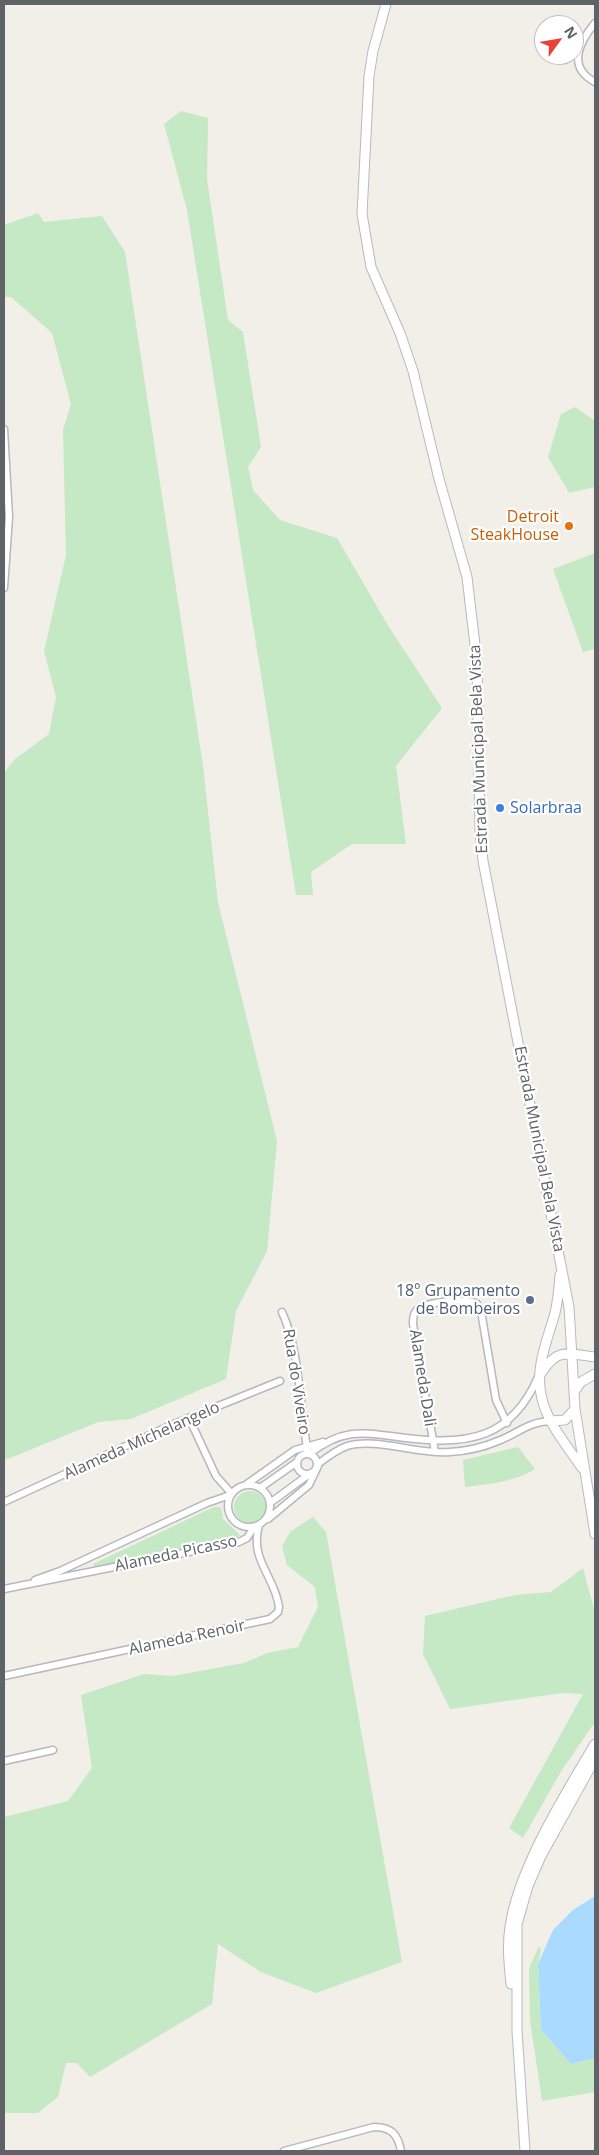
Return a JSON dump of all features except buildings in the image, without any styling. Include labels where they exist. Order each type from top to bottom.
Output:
[{"type":"main road","name":"Estrada Municipal Bela Vista","points":[[386,4],[373,51],[368,88],[362,214],[364,234],[376,281],[400,333],[413,371],[439,479],[467,577],[477,662],[480,830],[483,861],[571,1321],[575,1409],[583,1471],[595,1534]]},
{"type":"main road","name":"Alameda Picasso","points":[[561,1263],[556,1311],[539,1376],[541,1398],[551,1421],[583,1471]]},
{"type":"main road","points":[[539,1376],[553,1356],[573,1354],[595,1357]]},
{"type":"main road","points":[[574,1392],[581,1382],[595,1374]]},
{"type":"main road","points":[[551,1421],[565,1420],[575,1409]]},
{"type":"main road","points":[[525,2151],[509,1940],[515,1901],[530,1863],[595,1744]]},
{"type":"main road","points":[[517,2031],[516,1949],[520,1910],[541,1856],[595,1759]]},
{"type":"street","points":[[595,22],[579,46],[578,58],[587,78],[595,82]]},
{"type":"street","points":[[4,429],[9,516],[4,588]]},
{"type":"street","name":"Alameda Dali","points":[[435,1452],[413,1324],[414,1313],[421,1308],[462,1300],[477,1304],[481,1311],[496,1400],[507,1423]]},
{"type":"street","name":"Rua do Viveiro","points":[[282,1312],[292,1343],[309,1454]]},
{"type":"street","name":"Alameda Picasso","points":[[18,1586],[88,1558],[207,1503],[231,1494],[238,1488],[248,1484],[286,1455],[307,1445],[364,1432],[432,1440],[487,1434],[507,1423],[527,1401],[539,1376]]},
{"type":"street","name":"Alameda Michelangelo","points":[[4,1502],[189,1418],[280,1381]]},
{"type":"street","points":[[189,1418],[216,1476],[231,1494]]},
{"type":"street","name":"Alameda Picasso","points":[[4,1589],[242,1541],[259,1524],[309,1485],[318,1465],[338,1450],[354,1444],[449,1452],[483,1446],[509,1436],[534,1422],[551,1421]]},
{"type":"street","name":"Alameda Picasso","points":[[309,1454],[325,1442]]},
{"type":"street","points":[[260,1488],[297,1462],[302,1455],[309,1454],[314,1456],[318,1465],[314,1472],[270,1504]]},
{"type":"street","points":[[297,1462],[299,1471],[308,1475]]},
{"type":"street","points":[[248,1484],[260,1488],[269,1497],[268,1516],[259,1524]]},
{"type":"street","name":"Alameda Picasso","points":[[231,1494],[228,1503],[230,1516],[240,1525],[259,1524]]},
{"type":"street","name":"Alameda Renoir","points":[[4,1676],[270,1619],[278,1612],[279,1606],[257,1555],[255,1540],[259,1524]]},
{"type":"street","name":"Alameda Picasso","points":[[88,1558],[87,1565],[92,1572]]},
{"type":"street","points":[[4,1761],[53,1750]]},
{"type":"street","points":[[284,2151],[374,2126],[393,2131],[399,2141],[401,2151]]},
{"type":"green space","points":[[181,111],[208,118],[207,179],[228,320],[243,332],[261,447],[248,467],[253,490],[280,520],[337,538],[389,627],[442,708],[396,766],[406,844],[352,844],[311,872],[313,895],[296,895],[187,210],[164,124]]},
{"type":"green space","points":[[38,213],[44,222],[102,216],[125,252],[203,766],[218,902],[277,1141],[267,1251],[236,1311],[226,1379],[131,1419],[98,1422],[4,1459],[4,773],[15,759],[49,734],[56,697],[44,651],[66,555],[63,430],[71,404],[52,333],[11,297],[4,297],[4,225]]},
{"type":"green space","points":[[575,407],[595,421],[595,487],[569,493],[548,457],[561,414]]},
{"type":"green space","points":[[595,553],[595,649],[583,652],[553,569]]},
{"type":"green space","points":[[518,1447],[535,1469],[510,1480],[465,1487],[463,1460]]},
{"type":"green space","points":[[250,1491],[256,1492],[261,1496],[265,1501],[265,1513],[261,1518],[256,1522],[250,1523],[244,1522],[239,1518],[235,1513],[234,1507],[235,1501],[239,1496],[244,1492]]},
{"type":"green space","points":[[214,1507],[221,1507],[223,1519],[240,1535],[236,1538],[95,1568],[93,1564]]},
{"type":"green space","points":[[313,1517],[326,1532],[402,1962],[316,1993],[261,1972],[218,1944],[212,2004],[90,2077],[77,2063],[66,2063],[58,2097],[38,2113],[4,2113],[4,1817],[68,1801],[92,1768],[81,1695],[144,1674],[172,1676],[244,1663],[267,1653],[298,1647],[318,1607],[315,1587],[287,1565],[282,1546],[291,1531]]},
{"type":"green space","points":[[583,1568],[595,1613],[595,1722],[562,1770],[523,1838],[509,1828],[583,1694],[562,1693],[450,1709],[423,1654],[425,1616],[515,1595],[551,1592]]},
{"type":"green space","points":[[539,1946],[541,1950],[538,1964],[541,2030],[571,2064],[595,2058],[595,2092],[542,2101],[530,2020],[529,1968]]},
{"type":"water","points":[[595,1896],[595,2058],[571,2064],[541,2030],[538,1964],[553,1930],[573,1910]]},
{"type":"place","name":"Detroit SteakHouse","points":[[569,526]]},
{"type":"place","name":"Solarbraa","points":[[500,808]]},
{"type":"place","name":"18º Grupamento de Bombeiros","points":[[530,1300]]}]
